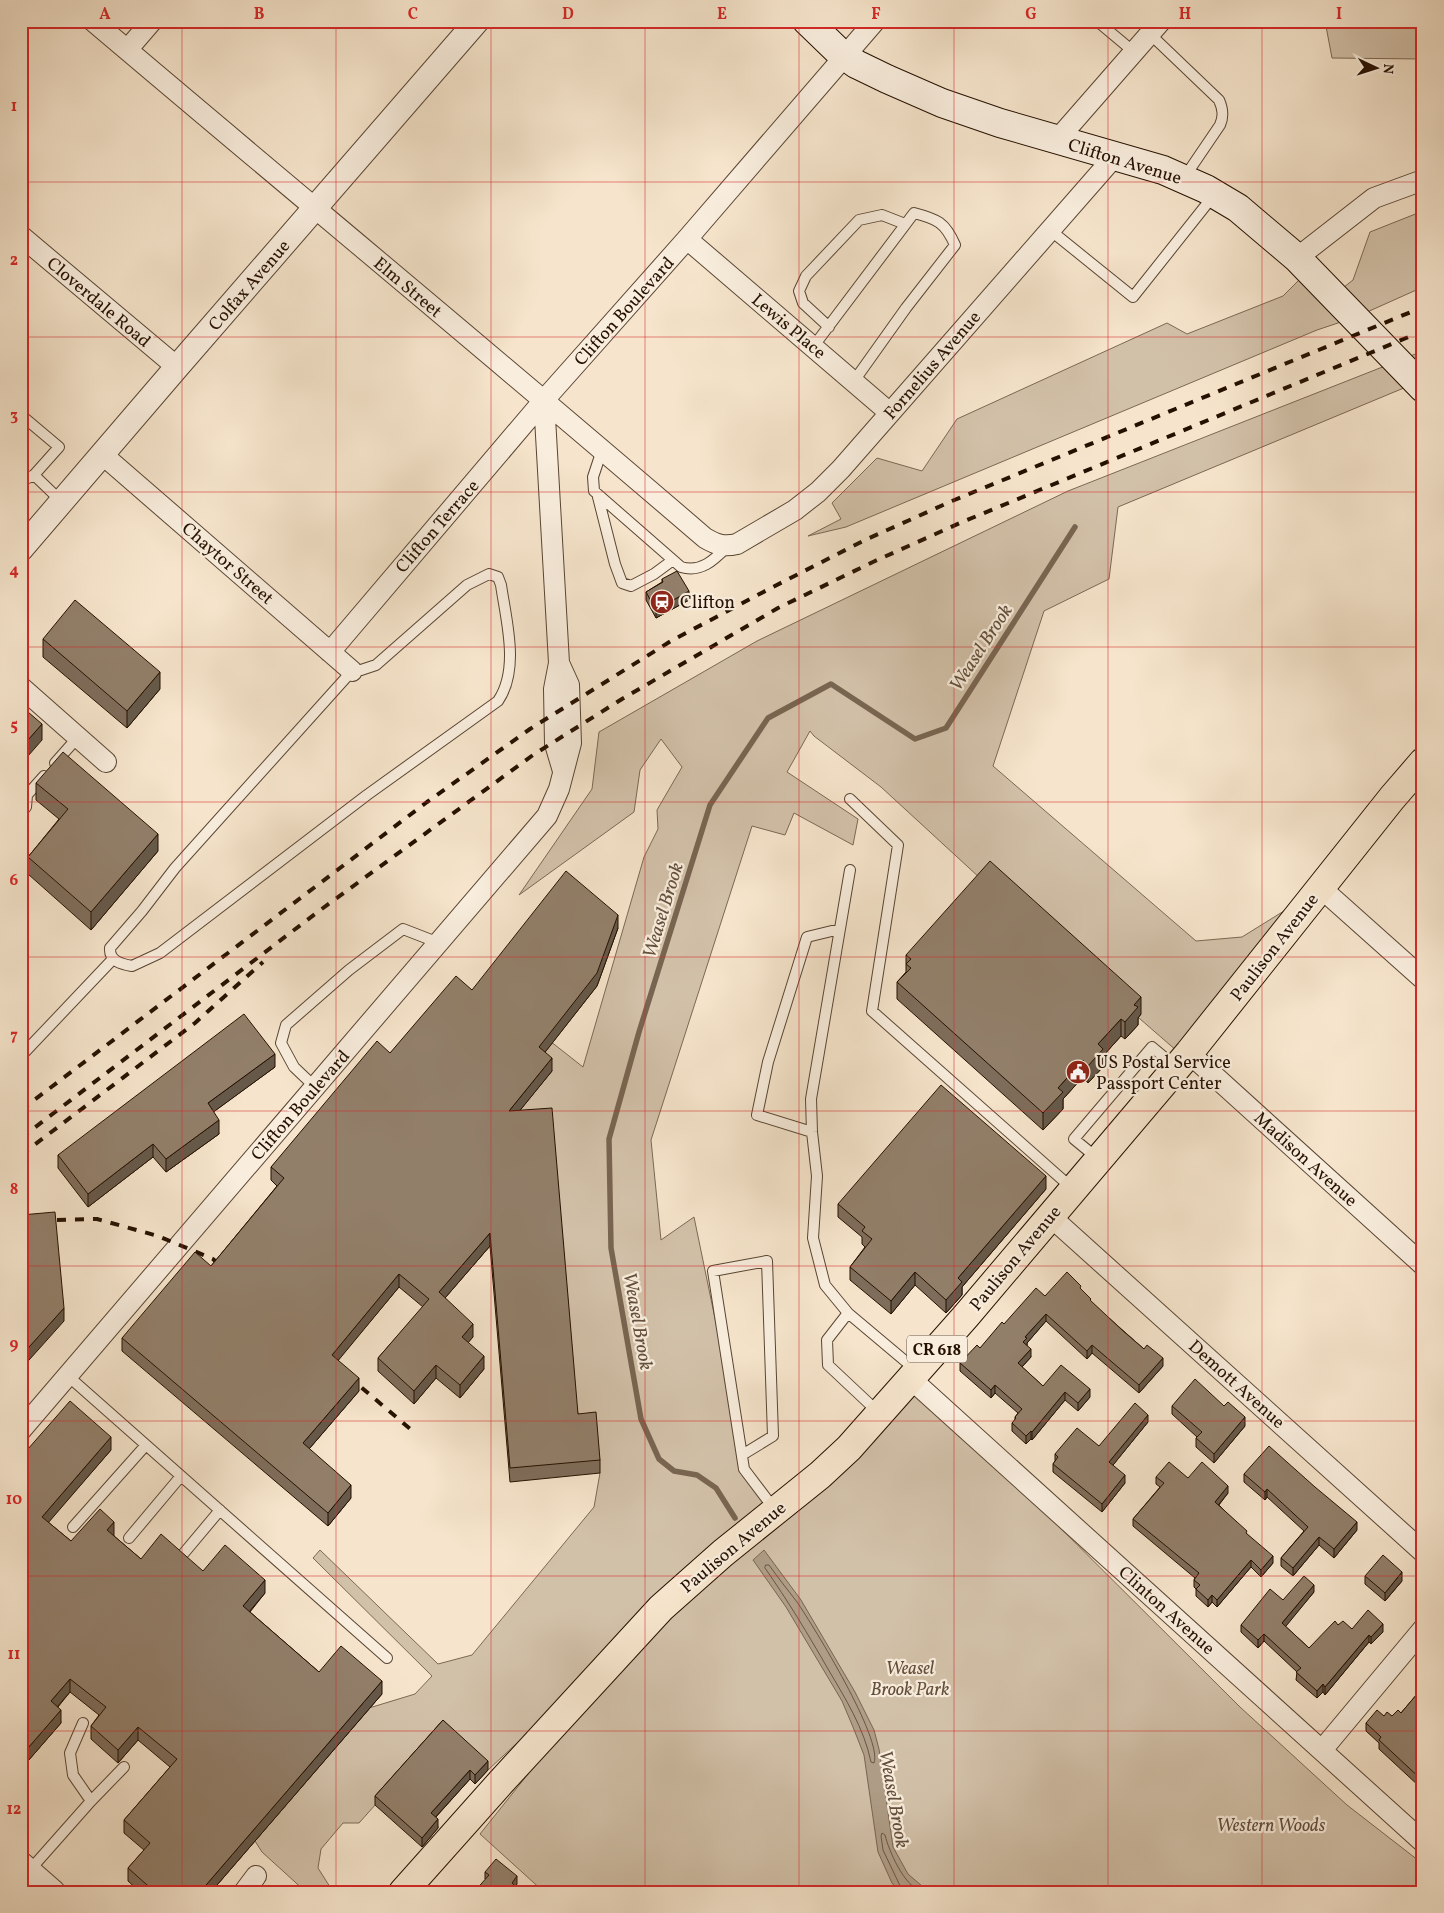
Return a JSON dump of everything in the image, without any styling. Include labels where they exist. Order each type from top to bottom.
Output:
[{"type":"main road","name":"Clifton Avenue","points":[[807,21],[845,56],[887,79],[942,103],[1000,123],[1162,170],[1215,194],[1238,208],[1297,258],[1423,388]]},
{"type":"main road","name":"Paulison Avenue","points":[[403,1892],[501,1782],[662,1608],[723,1553],[776,1511],[849,1448],[1051,1217],[1183,1060],[1423,762]]},
{"type":"street","name":"Elm Street","points":[[93,21],[315,210],[544,400],[705,538],[716,545],[727,547]]},
{"type":"street","points":[[127,50],[152,21]]},
{"type":"street","name":"Colfax Avenue","points":[[21,549],[478,21]]},
{"type":"street","name":"Clifton Boulevard","points":[[21,1430],[546,816],[559,789],[571,743],[569,685],[559,663],[544,400],[687,239],[875,21]]},
{"type":"street","points":[[1057,140],[1156,28]]},
{"type":"street","name":"Fornelius Avenue","points":[[727,547],[737,544],[795,510],[818,492],[841,469],[1114,156]]},
{"type":"street","points":[[1297,258],[1374,198],[1423,180]]},
{"type":"street","name":"Cloverdale Road","points":[[21,236],[177,367]]},
{"type":"street","name":"Lewis Place","points":[[687,239],[890,413]]},
{"type":"street","name":"Clifton Terrace","points":[[330,652],[544,400]]},
{"type":"street","name":"Chaytor Street","points":[[103,455],[352,671]]},
{"type":"street","points":[[21,687],[106,762]]},
{"type":"street","points":[[1321,888],[1423,979]]},
{"type":"street","name":"Madison Avenue","points":[[1183,1060],[1423,1265]]},
{"type":"street","name":"Demott Avenue","points":[[1051,1217],[1423,1552]]},
{"type":"street","name":"Clinton Avenue","points":[[914,1375],[1423,1842]]},
{"type":"street","points":[[1322,1750],[1423,1629]]},
{"type":"street","points":[[25,1867],[53,1892]]},
{"type":"lane","points":[[1097,21],[1134,52]]},
{"type":"lane","points":[[1156,28],[1219,100],[1223,109],[1223,119],[1220,126],[1183,179]]},
{"type":"lane","points":[[1050,230],[1133,297],[1215,194]]},
{"type":"lane","points":[[813,347],[914,213],[934,218],[950,233],[955,245],[906,308],[854,381]]},
{"type":"lane","points":[[829,327],[803,303],[799,291],[806,276],[859,220],[882,215],[906,224]]},
{"type":"lane","points":[[21,415],[59,447],[34,475],[28,478],[21,475]]},
{"type":"lane","points":[[602,450],[593,477],[594,491],[598,497],[681,567],[687,569],[702,567],[712,563],[727,547]]},
{"type":"lane","points":[[34,475],[62,502]]},
{"type":"lane","points":[[598,497],[622,584],[631,586],[654,574],[673,560]]},
{"type":"lane","points":[[489,574],[498,577],[501,585],[510,652],[508,680],[505,691],[498,701],[366,795],[160,953],[132,966],[113,959],[110,955],[110,948],[142,912],[175,868],[352,671],[376,666],[467,585],[489,574]]},
{"type":"lane","points":[[21,812],[26,807],[27,796],[78,737]]},
{"type":"lane","points":[[850,800],[898,845],[872,1011],[1073,1190]]},
{"type":"lane","points":[[850,870],[811,1099],[812,1132],[817,1176],[813,1238],[825,1284],[848,1313],[914,1375]]},
{"type":"lane","points":[[316,1087],[294,1067],[281,1043],[286,1026],[349,970],[403,928],[439,943]]},
{"type":"lane","points":[[812,1132],[757,1116],[768,1062],[807,937],[840,929]]},
{"type":"lane","points":[[21,1056],[113,959]]},
{"type":"lane","points":[[742,1455],[773,1436],[767,1261],[713,1271],[744,1468],[776,1511]]},
{"type":"lane","points":[[848,1313],[826,1340],[828,1365],[880,1413]]},
{"type":"lane","points":[[68,1376],[387,1658]]},
{"type":"lane","points":[[73,1527],[146,1445]]},
{"type":"lane","points":[[129,1538],[181,1476]]},
{"type":"lane","points":[[184,1553],[220,1510]]},
{"type":"lane","points":[[83,1723],[70,1753],[73,1775],[91,1801]]},
{"type":"lane","points":[[25,1867],[124,1767]]},
{"type":"green space","points":[[1325,21],[1423,21],[1423,59],[1332,58]]},
{"type":"green space","points":[[1423,211],[1423,287],[1356,317],[1317,330],[846,527],[808,536],[841,519],[832,503],[877,458],[922,471],[957,419],[1167,323],[1187,334],[1283,296],[1309,270],[1334,295],[1353,280],[1370,232]]},
{"type":"green space","points":[[1423,351],[1423,380],[1118,507],[1109,579],[1044,611],[993,766],[1196,941],[1242,937],[1321,888],[1185,1058],[1018,913],[881,787],[810,731],[787,772],[858,819],[853,845],[794,813],[785,835],[752,826],[651,1140],[661,1240],[694,1217],[748,1478],[772,1514],[911,1379],[1240,1707],[1347,1805],[1423,1864],[1423,1892],[544,1892],[480,1834],[658,1612],[488,1770],[443,1729],[359,1823],[343,1823],[321,1849],[318,1868],[330,1887],[329,1892],[306,1892],[262,1852],[255,1841],[369,1708],[415,1694],[432,1676],[313,1558],[320,1550],[438,1664],[472,1655],[594,1507],[600,1473],[578,1427],[509,1124],[536,1030],[583,1067],[644,857],[658,829],[657,810],[682,767],[661,739],[640,770],[634,812],[519,895],[592,789],[599,732],[757,641],[1068,491]]},
{"type":"water","points":[[764,1550],[801,1600],[855,1692],[874,1730],[879,1749],[893,1847],[908,1874],[922,1886],[931,1886],[952,1892],[900,1892],[892,1883],[878,1852],[864,1755],[842,1701],[786,1607],[753,1560]]},
{"type":"building","points":[[677,571],[689,591],[656,610],[646,592],[663,582],[662,579]]},
{"type":"building","points":[[75,600],[160,672],[127,711],[43,639]]},
{"type":"building","points":[[21,706],[42,724],[21,748]]},
{"type":"building","points":[[63,752],[158,834],[91,912],[28,857],[68,809],[36,783]]},
{"type":"building","points":[[990,861],[1141,997],[1134,1005],[1138,1007],[1125,1022],[1121,1019],[1098,1044],[1103,1049],[1088,1066],[1083,1060],[1058,1088],[1063,1092],[1043,1113],[897,982],[911,968],[906,964],[911,959],[906,955]]},
{"type":"building","points":[[566,871],[618,915],[597,973],[539,1047],[552,1058],[509,1111],[552,1108],[578,1414],[596,1412],[600,1460],[510,1468],[490,1233],[439,1292],[473,1324],[462,1337],[484,1356],[460,1385],[436,1365],[414,1391],[378,1358],[429,1299],[399,1274],[332,1355],[359,1378],[303,1443],[351,1485],[328,1513],[122,1338],[195,1252],[211,1266],[284,1178],[271,1167],[377,1041],[390,1053],[456,976],[472,990]]},
{"type":"building","points":[[244,1014],[275,1054],[208,1103],[219,1120],[166,1159],[153,1144],[88,1194],[58,1155]]},
{"type":"building","points":[[941,1085],[1046,1176],[958,1278],[962,1282],[946,1300],[915,1272],[891,1301],[850,1267],[872,1239],[862,1231],[865,1227],[838,1204]]},
{"type":"building","points":[[55,1212],[64,1308],[21,1356],[21,1215]]},
{"type":"building","points":[[1067,1272],[1081,1286],[1080,1288],[1090,1300],[1122,1330],[1144,1349],[1147,1345],[1163,1358],[1139,1385],[1092,1345],[1087,1351],[1046,1314],[1025,1337],[1027,1338],[1023,1342],[1031,1349],[1018,1363],[1043,1386],[1061,1365],[1090,1389],[1078,1403],[1065,1392],[1032,1432],[1026,1436],[1012,1423],[1022,1409],[995,1385],[991,1390],[960,1363],[977,1345],[980,1348],[1002,1322],[1004,1324],[1036,1288],[1045,1296]]},
{"type":"building","points":[[21,1359],[28,1365],[21,1373]]},
{"type":"building","points":[[1195,1379],[1224,1406],[1228,1402],[1245,1417],[1214,1454],[1196,1438],[1202,1432],[1172,1406]]},
{"type":"building","points":[[70,1401],[111,1437],[42,1517],[71,1541],[100,1509],[114,1522],[107,1530],[141,1559],[161,1534],[203,1571],[225,1545],[265,1580],[243,1606],[319,1672],[341,1646],[382,1681],[200,1892],[155,1892],[128,1868],[150,1843],[124,1820],[177,1759],[138,1727],[118,1750],[91,1726],[106,1707],[70,1679],[51,1701],[61,1710],[21,1756],[21,1457]]},
{"type":"building","points":[[1135,1403],[1148,1415],[1109,1462],[1125,1475],[1102,1504],[1053,1464],[1058,1457],[1055,1454],[1077,1428],[1099,1446]]},
{"type":"building","points":[[1269,1446],[1357,1522],[1334,1549],[1319,1537],[1293,1568],[1281,1558],[1308,1527],[1267,1489],[1265,1492],[1244,1474]]},
{"type":"building","points":[[1169,1462],[1188,1478],[1202,1462],[1228,1486],[1215,1502],[1247,1531],[1246,1533],[1273,1556],[1261,1570],[1251,1560],[1217,1600],[1212,1595],[1208,1600],[1196,1589],[1200,1585],[1194,1580],[1199,1573],[1133,1519],[1164,1483],[1156,1477]]},
{"type":"building","points":[[1383,1555],[1402,1572],[1385,1593],[1365,1576]]},
{"type":"building","points":[[1304,1576],[1314,1585],[1282,1623],[1309,1648],[1335,1621],[1338,1625],[1343,1621],[1352,1629],[1368,1610],[1383,1624],[1371,1637],[1369,1635],[1325,1687],[1323,1684],[1317,1691],[1296,1672],[1301,1668],[1264,1634],[1258,1640],[1241,1625],[1270,1589],[1283,1600]]},
{"type":"building","points":[[1423,1687],[1423,1717],[1417,1724],[1423,1728],[1423,1781],[1379,1740],[1381,1737],[1366,1723],[1377,1710],[1384,1716],[1387,1712],[1392,1716],[1398,1710],[1401,1713]]},
{"type":"building","points":[[443,1720],[488,1761],[475,1775],[470,1770],[431,1813],[438,1819],[422,1838],[375,1796]]},
{"type":"building","points":[[496,1859],[517,1876],[512,1883],[516,1887],[512,1892],[474,1892],[489,1875],[485,1872]]},
{"type":"waterway","name":"Weasel Brook","points":[[735,1518],[716,1488],[697,1475],[674,1471],[659,1459],[641,1419],[611,1248],[609,1139],[639,1032],[710,805],[768,718],[831,684],[915,739],[946,728],[1075,527]]},
{"type":"railway","points":[[21,1110],[427,802],[530,729],[671,641],[865,540],[952,501],[1423,307]]},
{"type":"railway","points":[[21,1138],[319,911],[533,755],[622,699],[778,608],[875,561],[960,523],[1423,331]]},
{"type":"railway","points":[[21,1155],[195,1023],[263,962]]},
{"type":"railway","points":[[21,1221],[97,1219],[158,1236],[213,1259],[225,1270]]},
{"type":"railway","points":[[348,1376],[415,1433]]},
{"type":"place","name":"Clifton","points":[[662,602]]},
{"type":"place","name":"US Postal Service Passport Center","points":[[1078,1072]]},
{"type":"park label","name":"Weasel Brook Park","points":[[910,1678]]},
{"type":"park label","name":"Western Woods","points":[[1271,1825]]}]
